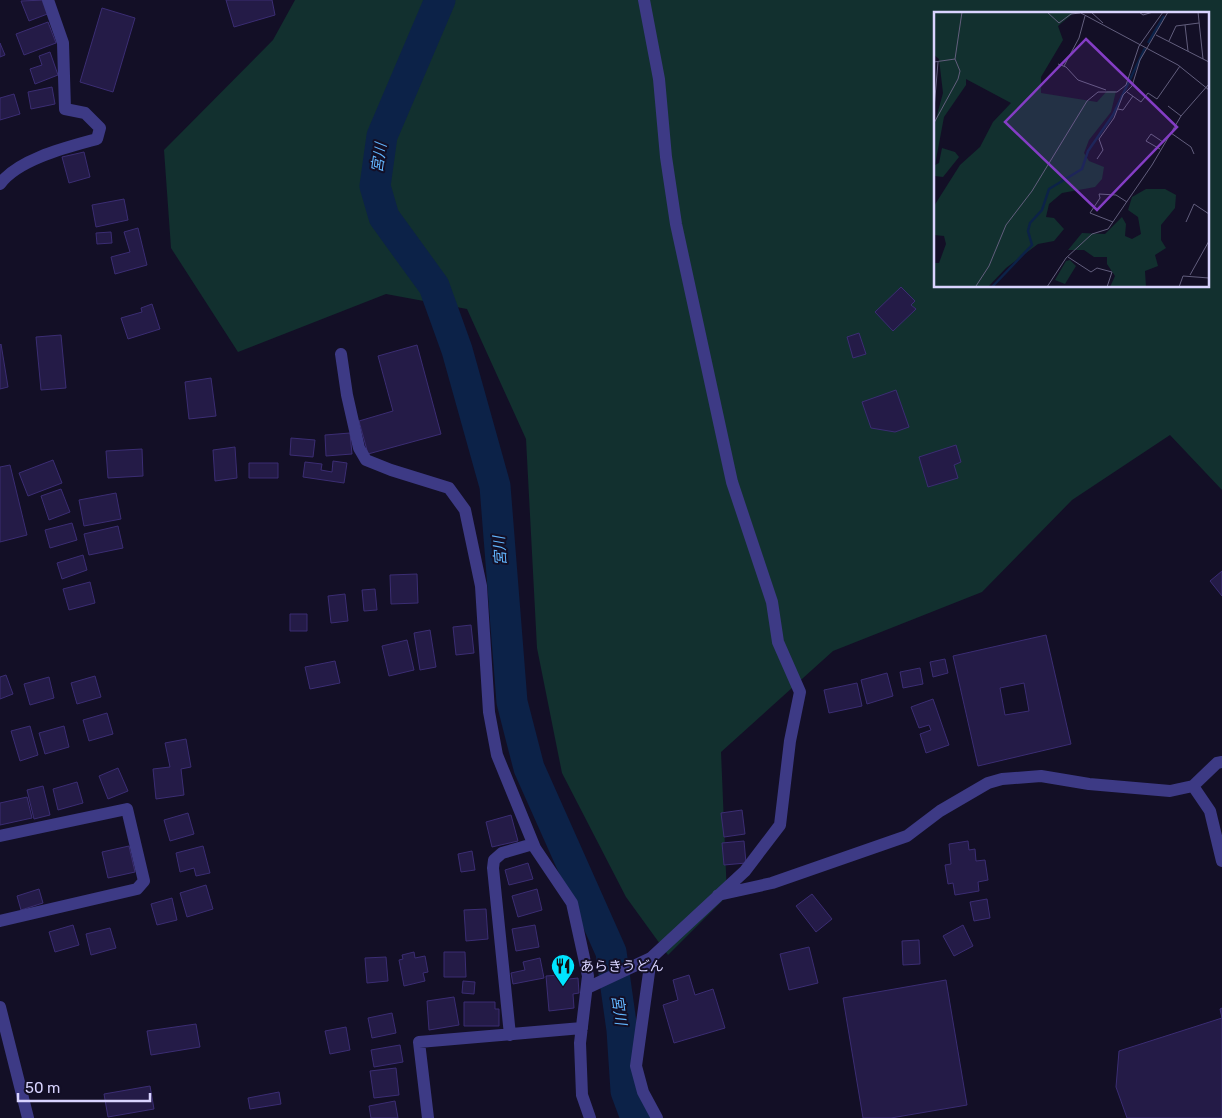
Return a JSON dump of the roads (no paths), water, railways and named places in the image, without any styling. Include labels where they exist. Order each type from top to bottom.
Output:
[{"type":"street","points":[[0,184],[5,177],[43,155],[97,139],[100,128],[85,113],[65,109],[62,43],[48,0]]},
{"type":"street","points":[[592,986],[646,960],[745,870],[780,825],[790,741],[800,692],[778,642],[772,602],[732,482],[676,224],[666,157],[659,79],[644,0]]},
{"type":"street","points":[[341,354],[347,395],[359,448],[366,460],[449,488],[465,510],[481,586],[489,712],[497,755],[534,844],[572,903],[588,976],[592,986],[580,1043],[582,1095],[590,1118]]},
{"type":"street","points":[[718,896],[772,884],[907,836],[940,811],[988,783],[1002,779],[1041,776],[1088,784],[1170,791],[1193,786],[1217,763],[1222,762]]},
{"type":"street","points":[[1193,786],[1210,811],[1222,861]]},
{"type":"street","points":[[0,836],[127,809],[144,881],[137,888],[0,922]]},
{"type":"street","points":[[510,1035],[492,868],[494,860],[502,853],[534,844]]},
{"type":"street","points":[[646,960],[636,1066],[643,1092],[657,1118]]},
{"type":"street","points":[[0,1007],[3,1031],[28,1118]]},
{"type":"street","points":[[428,1118],[419,1042],[582,1028]]},
{"type":"waterway","name":"宮川","points":[[440,0],[382,136],[375,186],[384,217],[434,286],[457,350],[495,486],[512,702],[529,768],[611,952],[622,1030],[626,1091],[636,1118]]},
{"type":"place","name":"あらきうどん","points":[[563,987]]}]
